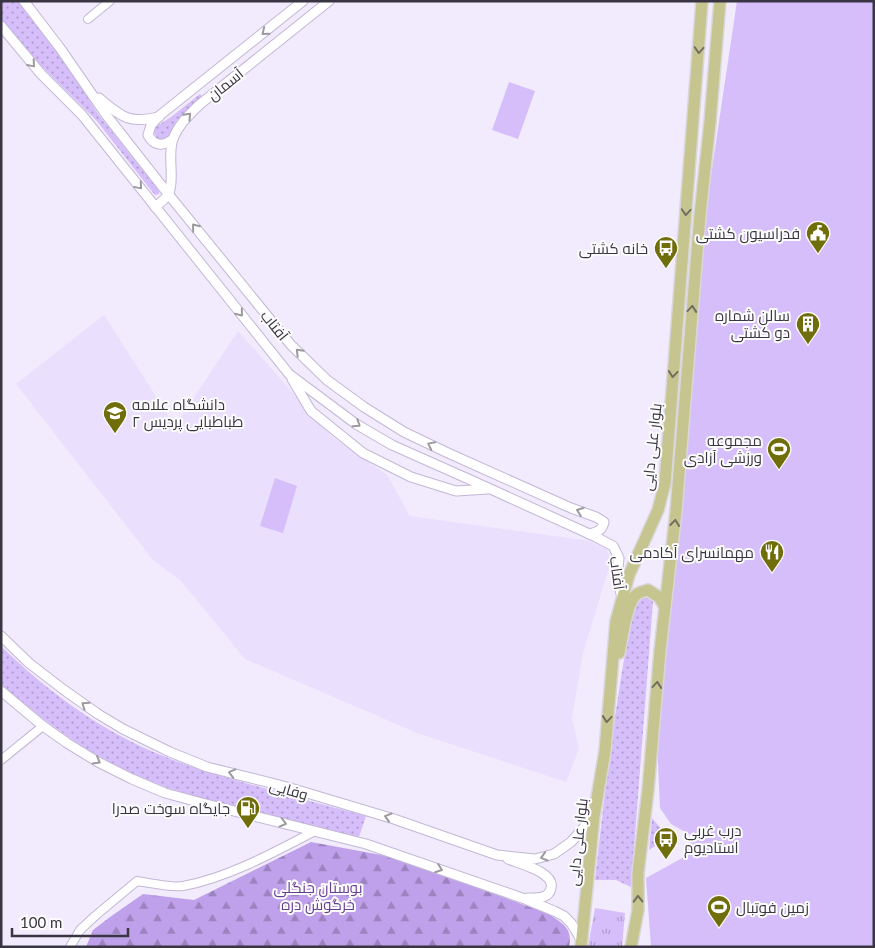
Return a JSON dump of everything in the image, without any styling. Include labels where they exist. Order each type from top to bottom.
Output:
[{"type":"main road","name":"بلوار علی دایی","points":[[581,944],[594,816],[605,751],[616,621],[628,575],[658,510],[665,483],[702,1]]},
{"type":"main road","name":"بلوار علی دایی","points":[[631,947],[638,910],[637,880],[676,511],[699,225],[720,1]]},
{"type":"main road","points":[[610,688],[617,664],[628,608],[633,599],[638,593],[648,590],[659,597],[665,606]]},
{"type":"street","name":"آفتاب","points":[[24,1],[108,116],[169,195],[292,345],[326,380],[404,432],[571,508],[596,516],[604,522],[603,527],[598,532],[588,534]]},
{"type":"street","points":[[88,19],[110,1]]},
{"type":"street","name":"آسمان","points":[[169,195],[173,139],[182,123],[199,105],[329,1]]},
{"type":"street","name":"آسمان","points":[[159,116],[299,3]]},
{"type":"street","name":"آفتاب","points":[[1,26],[41,74],[82,116],[288,372],[356,424],[392,445],[613,546],[619,558],[617,578],[622,597]]},
{"type":"street","points":[[87,87],[115,111],[128,118],[144,120],[159,116]]},
{"type":"street","points":[[159,116],[151,125],[149,138],[161,145],[173,139]]},
{"type":"street","points":[[155,206],[169,195]]},
{"type":"street","points":[[288,372],[311,411],[363,453],[410,477],[456,491],[491,489]]},
{"type":"street","name":"وفایی","points":[[1,636],[29,663],[98,714],[123,729],[206,767],[286,787],[394,819],[497,855],[535,859],[554,854],[570,842],[594,816]]},
{"type":"street","points":[[1,691],[67,743],[132,780],[164,793],[394,852],[525,899],[564,916],[571,923],[581,944]]},
{"type":"street","points":[[1,760],[43,726]]},
{"type":"street","points":[[70,947],[80,930],[137,882],[182,886],[217,877],[267,856],[315,831]]},
{"type":"street","points":[[497,855],[541,872],[550,878],[552,885],[550,892],[546,896],[525,899]]},
{"type":"shaded area","points":[[104,315],[175,426],[238,331],[331,436],[387,475],[410,516],[590,541],[607,549],[611,561],[583,653],[572,718],[579,749],[566,782],[417,733],[245,659],[181,581],[153,560],[16,384]]},
{"type":"green space","points":[[1,1],[20,1],[55,46],[98,114],[159,191],[159,194],[154,194],[96,120],[25,50],[1,21]]},
{"type":"green space","name":"مجموعه ورزشی آزادی","points":[[737,1],[874,1],[874,947],[651,947],[646,878],[686,856],[691,835],[671,824],[660,808],[656,719],[706,209]]},
{"type":"green space","points":[[509,82],[535,91],[518,139],[492,130]]},
{"type":"green space","points":[[200,94],[203,97],[177,120],[168,137],[163,140],[157,138],[154,133],[155,128]]},
{"type":"green space","points":[[275,478],[297,486],[283,533],[260,526]]},
{"type":"green space","points":[[640,598],[647,598],[653,601],[631,887],[616,880],[595,880],[609,756],[622,671],[633,611]]},
{"type":"green space","points":[[1,646],[70,705],[128,740],[163,756],[204,771],[366,816],[359,837],[200,798],[151,782],[117,766],[65,734],[1,684]]},
{"type":"green space","points":[[652,818],[670,839],[649,850]]},
{"type":"green space","name":"بوستان جنگلی خرگوش دره","points":[[311,842],[392,857],[549,914],[566,927],[570,935],[569,947],[86,947],[93,930],[143,894],[194,900]]},
{"type":"green space","points":[[595,908],[625,913],[622,947],[588,947]]},
{"type":"place","name":"فدراسیون کشتی","points":[[818,254]]},
{"type":"place","name":"خانه کشتی","points":[[666,269]]},
{"type":"place","name":"سالن شماره دو کشتی","points":[[808,345]]},
{"type":"place","name":"دانشگاه علامه طباطبایی پردیس ۲","points":[[115,434]]},
{"type":"place","name":"مجموعه ورزشی آزادی","points":[[779,470]]},
{"type":"place","name":"مهمانسرای آکادمی","points":[[772,573]]},
{"type":"place","name":"جایگاه سوخت صدرا","points":[[248,829]]},
{"type":"place","name":"درب غربی استادیوم","points":[[666,860]]},
{"type":"place","name":"زمین فوتبال","points":[[719,928]]}]
